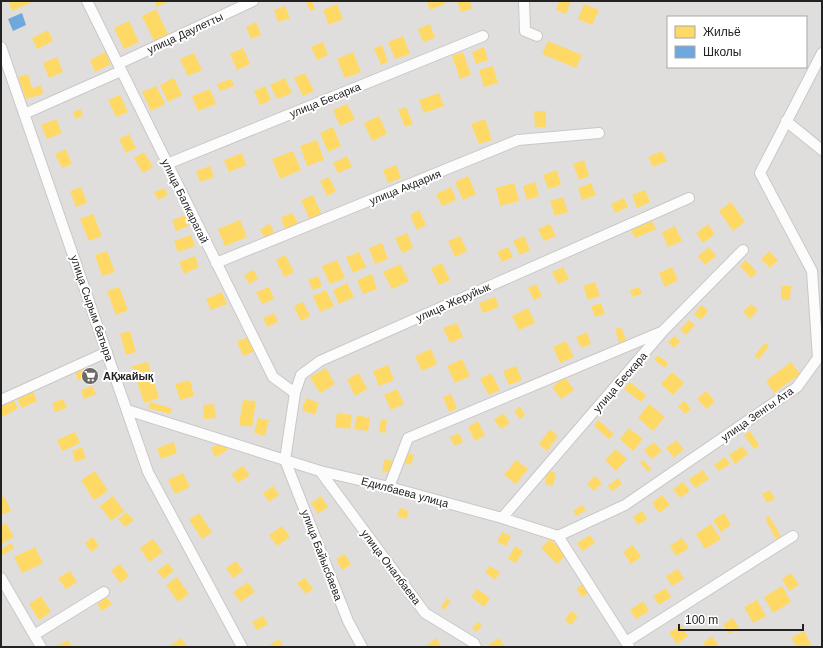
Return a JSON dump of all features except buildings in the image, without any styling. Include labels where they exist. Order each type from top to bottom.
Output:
[{"type":"street","name":"улица Балкарагай","points":[[87,1],[273,377],[295,393]]},
{"type":"street","name":"улица Даулетты","points":[[24,114],[120,68],[253,1]]},
{"type":"street","points":[[524,1],[525,31],[537,36]]},
{"type":"street","name":"улица Бесарка","points":[[167,164],[483,36]]},
{"type":"street","name":"улица Сырым батыра","points":[[1,47],[148,472],[242,647]]},
{"type":"street","points":[[822,53],[786,121],[822,150]]},
{"type":"street","name":"улица Зенгы Ата","points":[[558,536],[626,505],[797,387],[818,358],[812,271],[760,172],[786,121]]},
{"type":"street","name":"улица Акдария","points":[[216,263],[518,140],[599,133]]},
{"type":"street","name":"улица Жеруйык","points":[[285,460],[295,393],[301,375],[320,361],[689,198]]},
{"type":"street","name":"улица Бескара","points":[[502,518],[664,330],[743,250]]},
{"type":"street","points":[[389,487],[408,438],[664,330]]},
{"type":"street","points":[[1,400],[107,352]]},
{"type":"street","name":"Едилбаева улица","points":[[127,410],[320,471],[389,487],[502,518],[558,536]]},
{"type":"street","name":"улица Байысбаева","points":[[285,460],[348,621],[362,647]]},
{"type":"street","name":"улица Оналбаева","points":[[320,471],[426,613],[474,643],[476,647]]},
{"type":"street","points":[[558,536],[627,645],[793,536]]},
{"type":"street","points":[[1,578],[4,591],[41,647]]},
{"type":"street","points":[[34,635],[104,592]]},
{"type":"shaded area","points":[[1,1],[822,1],[822,647],[1,647]]},
{"type":"place","name":"АҚжайық","points":[[90,376]]}]
